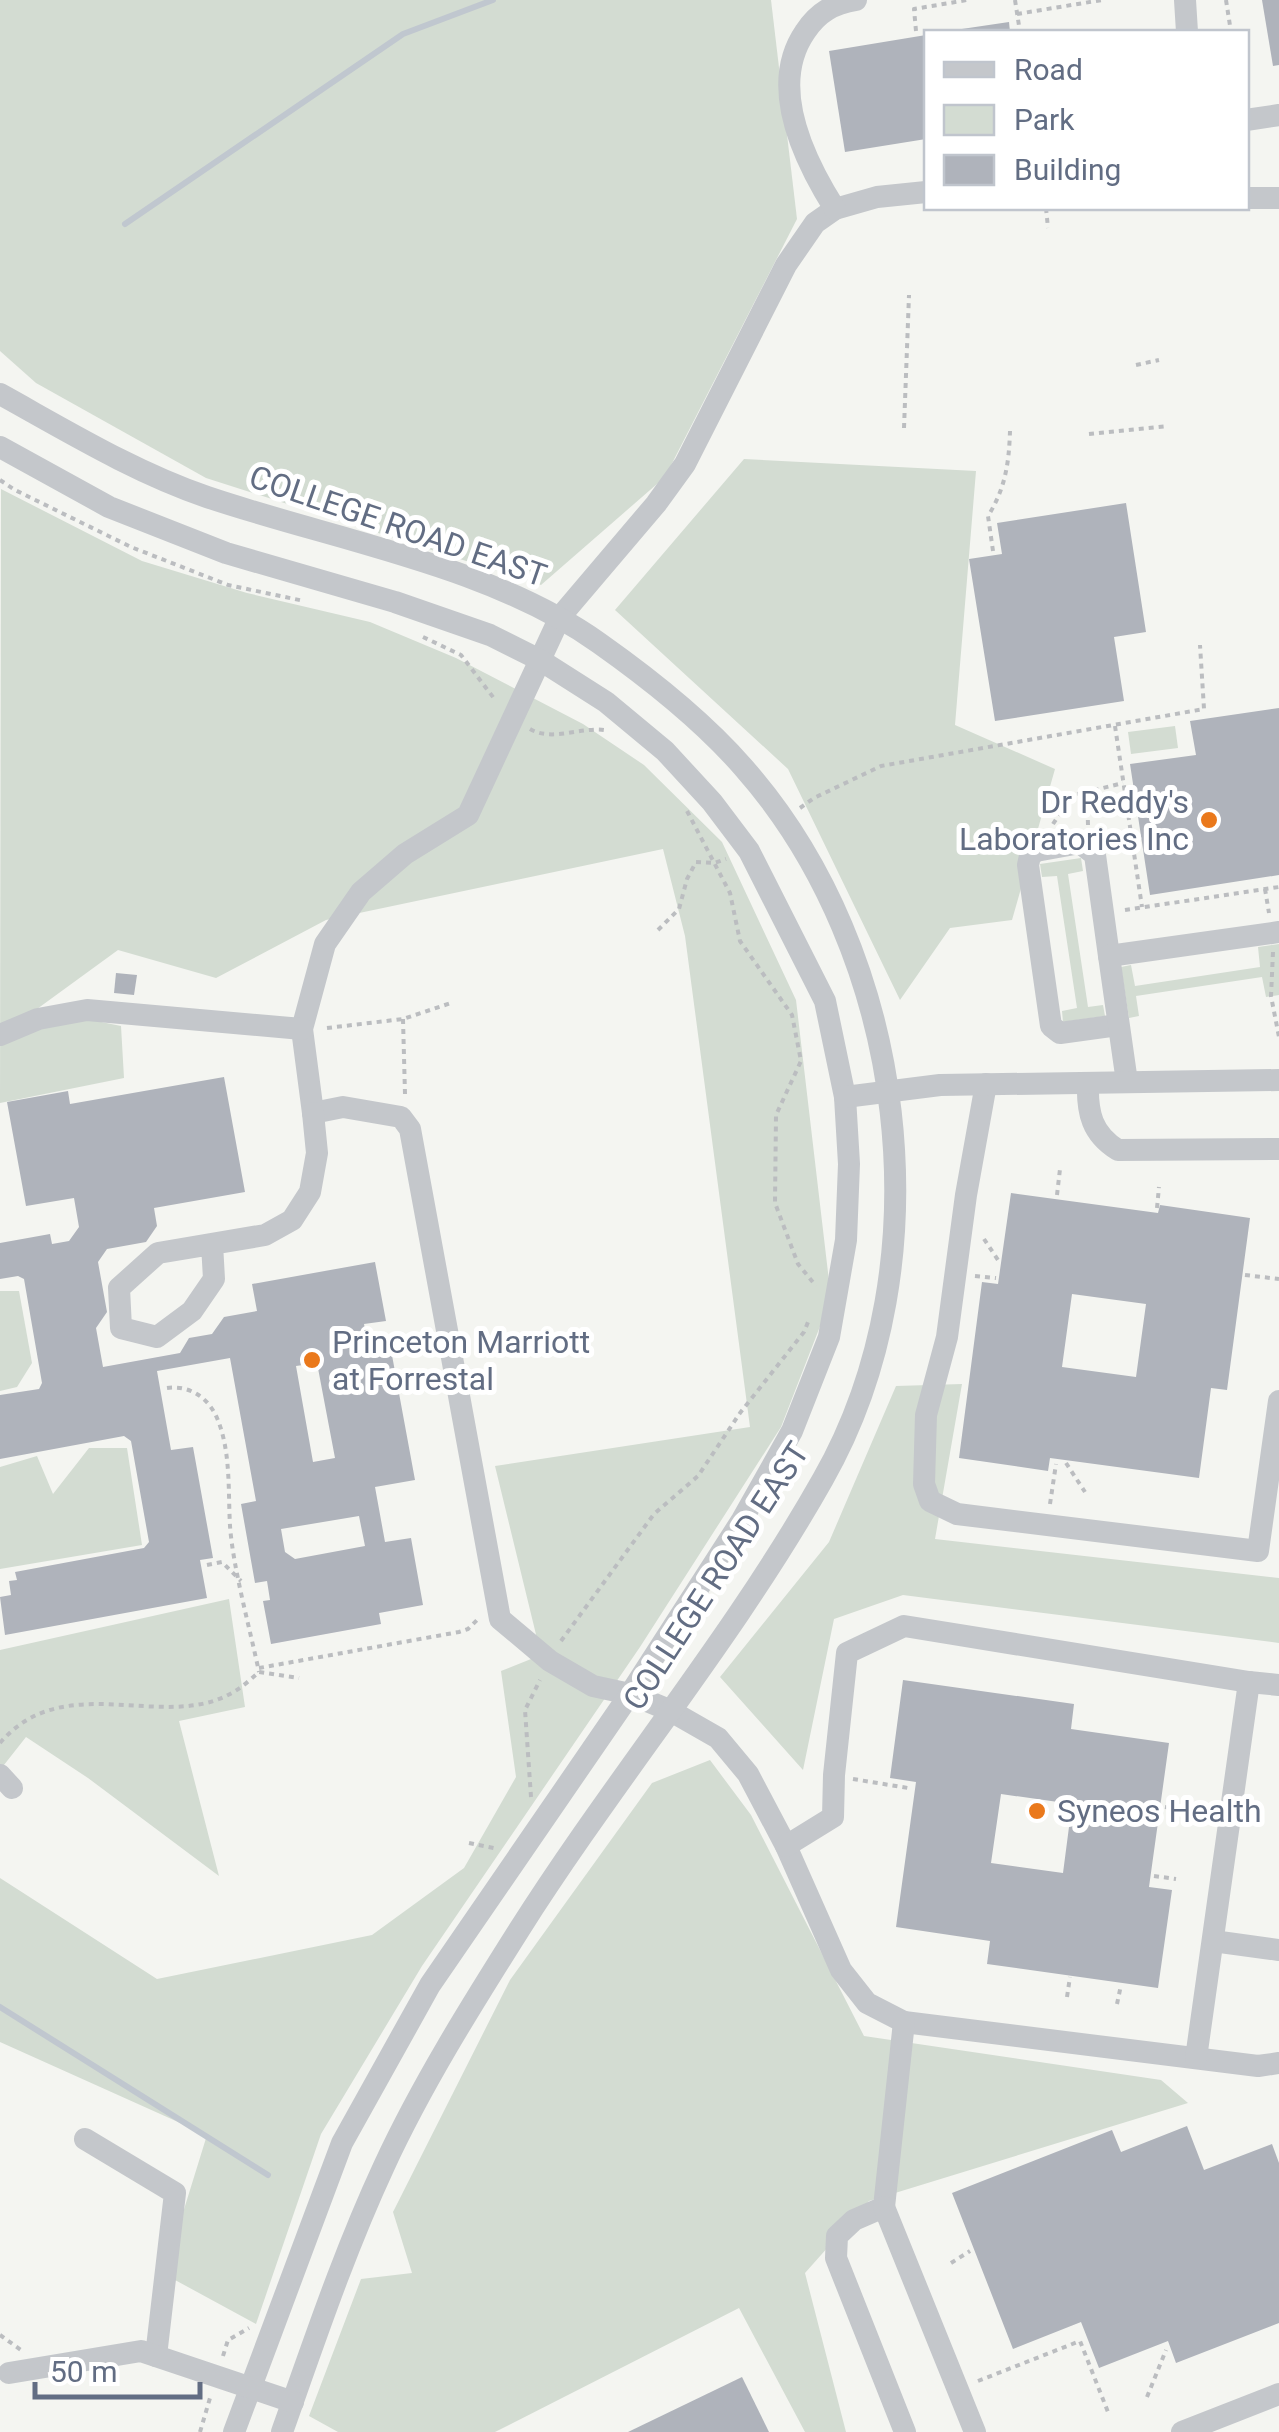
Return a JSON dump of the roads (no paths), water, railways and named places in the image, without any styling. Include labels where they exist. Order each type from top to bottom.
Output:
[{"type":"street","points":[[835,209],[814,175],[795,124],[788,80],[795,46],[816,16],[839,3],[856,0]]},
{"type":"street","points":[[1185,0],[1187,30]]},
{"type":"street","points":[[1249,119],[1279,114]]},
{"type":"street","points":[[212,1244],[214,1279],[192,1312],[156,1337],[121,1328],[120,1288],[158,1253],[265,1235],[292,1220],[310,1192],[317,1153],[302,1029],[325,944],[362,892],[405,854],[468,815],[560,617],[686,464],[786,266],[815,222],[835,209],[877,197],[924,192]]},
{"type":"street","points":[[1249,198],[1279,198]]},
{"type":"street","name":"COLLEGE ROAD EAST","points":[[0,394],[121,460],[200,495],[504,590],[560,617],[686,711],[743,766],[784,820],[831,900],[863,976],[890,1092],[896,1145],[895,1223],[883,1308],[861,1394],[825,1476],[523,1923],[442,2054],[385,2163],[337,2278],[282,2432]]},
{"type":"street","name":"COLLEGE ROAD EAST","points":[[0,446],[110,507],[226,554],[394,602],[490,635],[540,660],[606,702],[666,751],[712,802],[749,852],[825,1001],[845,1097],[849,1164],[846,1240],[829,1337],[792,1431],[742,1520],[630,1694],[430,1985],[342,2143],[234,2432]]},
{"type":"street","points":[[1118,1025],[1060,1033],[1052,1026],[1028,864],[1036,851],[1080,843],[1095,855],[1127,1082]]},
{"type":"street","points":[[1109,956],[1276,933]]},
{"type":"street","points":[[0,1035],[38,1019],[86,1010],[302,1029]]},
{"type":"street","points":[[845,1097],[940,1085],[1279,1080]]},
{"type":"street","points":[[1088,1083],[1087,1107],[1099,1138],[1118,1150],[1279,1148]]},
{"type":"street","points":[[986,1084],[947,1337],[926,1415],[924,1484],[930,1501],[958,1514],[1268,1552],[1279,1401]]},
{"type":"street","points":[[313,1112],[343,1108],[401,1117],[410,1129],[500,1619],[550,1660],[593,1686],[630,1694],[670,1710],[718,1738],[748,1774],[786,1846],[841,1970],[867,2003],[904,2022],[1258,2066],[1279,2063]]},
{"type":"street","points":[[786,1846],[833,1817],[847,1654],[904,1626],[1279,1685]]},
{"type":"street","points":[[1196,2058],[1249,1682]]},
{"type":"street","points":[[1213,1941],[1279,1950]]},
{"type":"street","points":[[904,2022],[884,2207],[975,2432]]},
{"type":"street","points":[[85,2138],[175,2193],[156,2356]]},
{"type":"street","points":[[884,2207],[854,2220],[837,2236],[836,2258],[905,2432]]},
{"type":"street","points":[[9,2373],[141,2351],[293,2402]]},
{"type":"street","points":[[1182,2432],[1279,2394]]},
{"type":"waterway","points":[[125,224],[403,34],[493,0]]},
{"type":"waterway","points":[[0,2007],[268,2175]]},
{"type":"place","name":"Dr Reddy's Laboratories Inc","points":[[1209,820]]},
{"type":"place","name":"Princeton Marriott at Forrestal","points":[[312,1360]]},
{"type":"place","name":"Syneos Health","points":[[1037,1811]]}]
